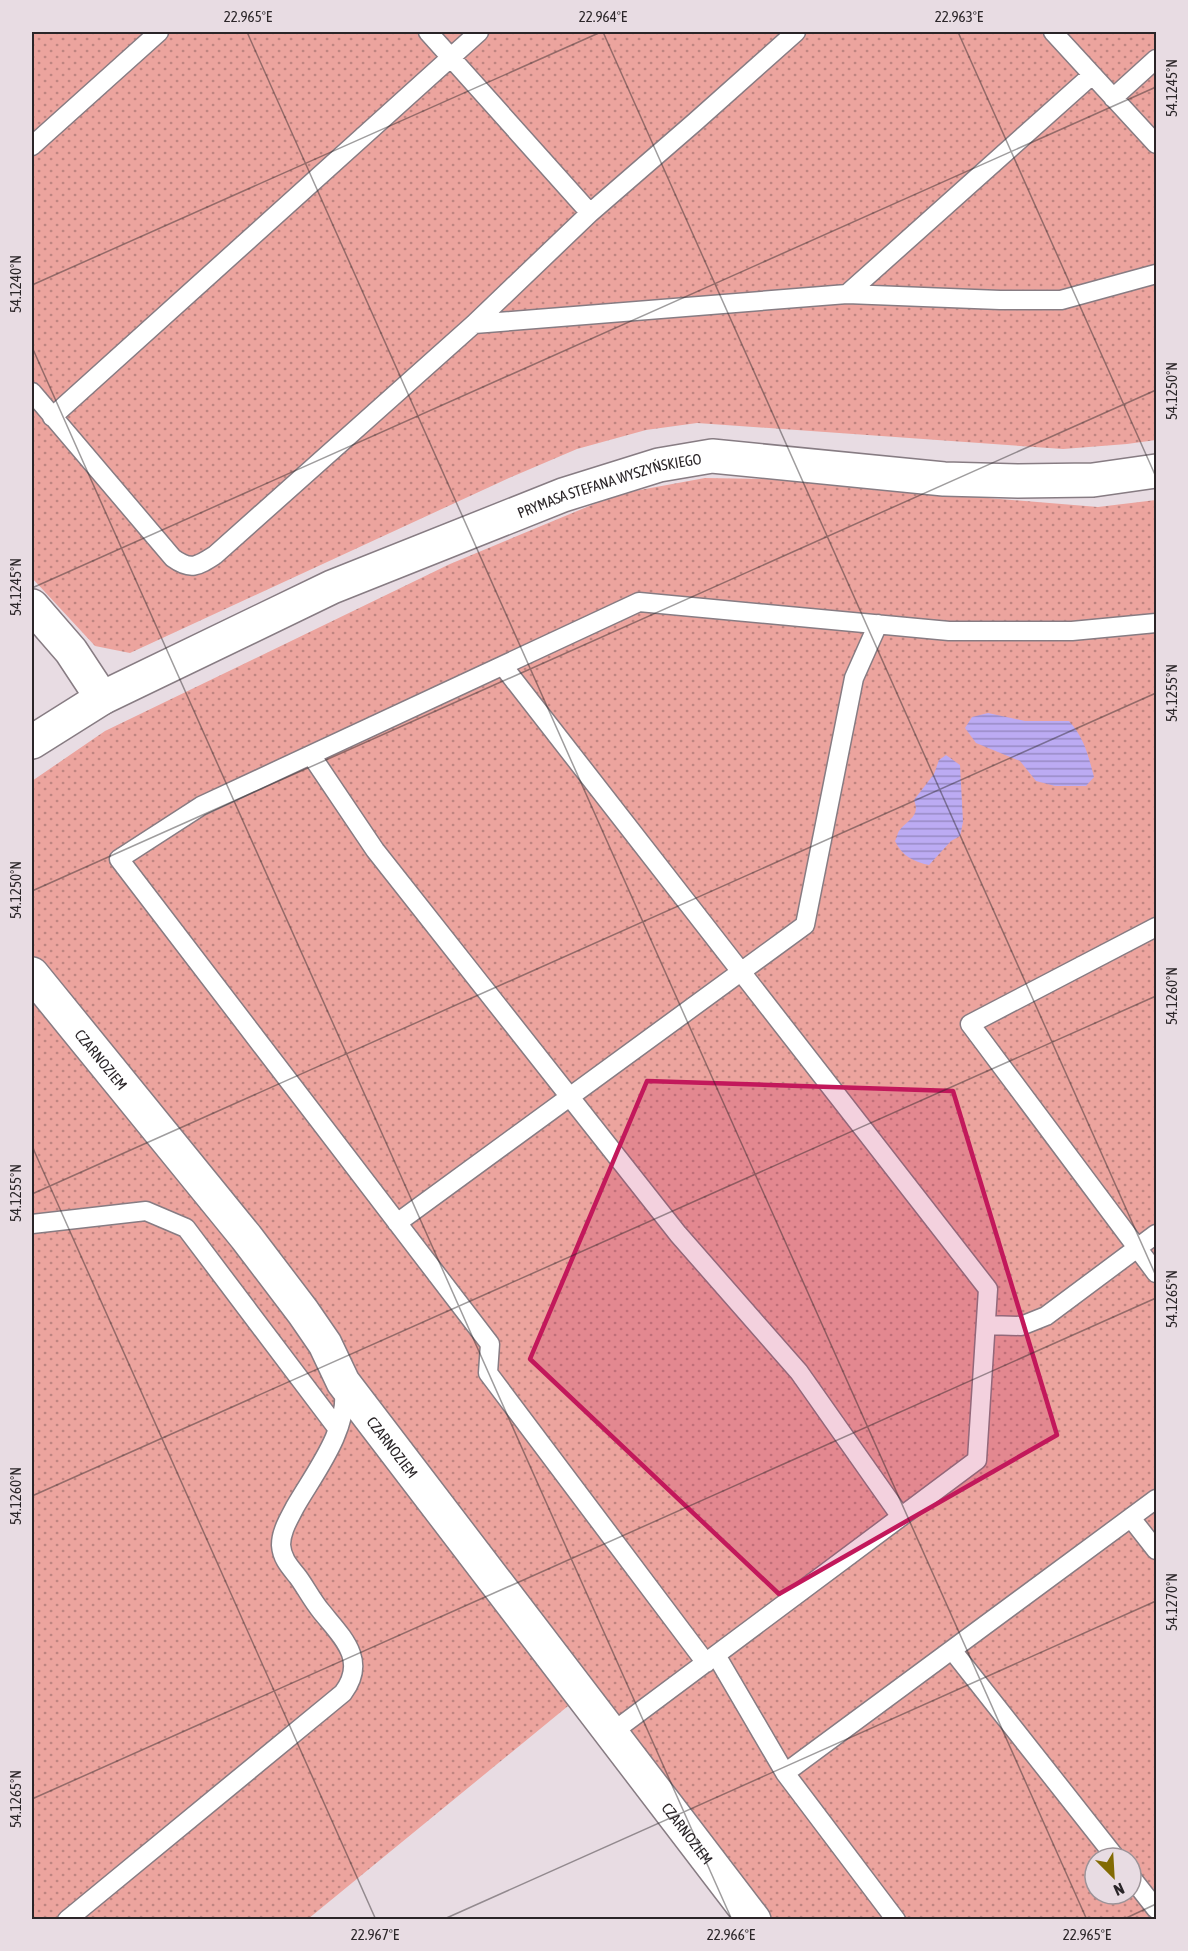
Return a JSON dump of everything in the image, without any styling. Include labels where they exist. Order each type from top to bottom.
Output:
[{"type":"street","name":"PRYMASA STEFANA WYSZYŃSKIEGO","points":[[102,698],[332,587],[563,495],[659,465],[712,456],[944,479],[1018,481],[1094,480],[1156,471]]},
{"type":"street","points":[[32,606],[71,651],[102,698],[32,742]]},
{"type":"street","name":"CZARNOZIEM","points":[[32,974],[246,1237],[325,1344],[343,1383],[754,1920]]},
{"type":"lane","points":[[32,146],[159,32]]},
{"type":"lane","points":[[428,32],[590,213]]},
{"type":"lane","points":[[52,417],[479,32]]},
{"type":"lane","points":[[32,392],[173,558],[183,565],[198,565],[215,555],[474,324],[590,213],[796,32]]},
{"type":"lane","points":[[1053,32],[1156,144]]},
{"type":"lane","points":[[1113,98],[1156,59]]},
{"type":"lane","points":[[847,294],[1092,75]]},
{"type":"lane","points":[[474,324],[847,294],[1061,300],[1156,274]]},
{"type":"lane","points":[[896,1920],[785,1773],[711,1659],[488,1373],[490,1344],[118,859],[201,806],[639,602],[949,631],[1072,631],[1156,623]]},
{"type":"lane","points":[[397,1223],[805,925],[854,678],[878,624]]},
{"type":"lane","points":[[503,666],[988,1289],[977,1460],[610,1734]]},
{"type":"lane","points":[[311,755],[375,850],[678,1234],[799,1372],[901,1517]]},
{"type":"lane","points":[[1156,927],[970,1024],[1156,1273]]},
{"type":"lane","points":[[32,1224],[146,1211],[186,1228],[337,1428]]},
{"type":"lane","points":[[986,1325],[1021,1326],[1046,1316],[1156,1234]]},
{"type":"lane","points":[[67,1920],[343,1694],[350,1683],[354,1668],[352,1655],[342,1637],[285,1561],[281,1546],[284,1528],[332,1443],[343,1412],[343,1383]]},
{"type":"lane","points":[[785,1773],[1156,1499]]},
{"type":"lane","points":[[1131,1518],[1156,1550]]},
{"type":"lane","points":[[952,1650],[1107,1846]]},
{"type":"lane","points":[[1143,1893],[1156,1910]]},
{"type":"highlighted area","points":[[647,1081],[953,1091],[1057,1435],[779,1594],[530,1359]]},
{"type":"shaded area","points":[[32,32],[1156,32],[1156,440],[1063,449],[697,423],[646,430],[577,449],[509,478],[130,653],[95,646],[32,578]]},
{"type":"shaded area","points":[[705,478],[828,480],[939,494],[1098,507],[1156,500],[1156,1919],[769,1919],[590,1688],[308,1919],[32,1920],[32,781],[105,731],[450,564],[618,494]]},
{"type":"shaded area","points":[[988,713],[1025,721],[1069,721],[1088,754],[1094,777],[1086,786],[1055,786],[1036,781],[1020,761],[976,743],[965,728],[972,717]]},
{"type":"shaded area","points":[[946,755],[960,765],[963,822],[960,836],[951,841],[929,865],[909,858],[895,841],[899,831],[912,818],[916,810],[914,800],[934,774],[939,760]]}]
